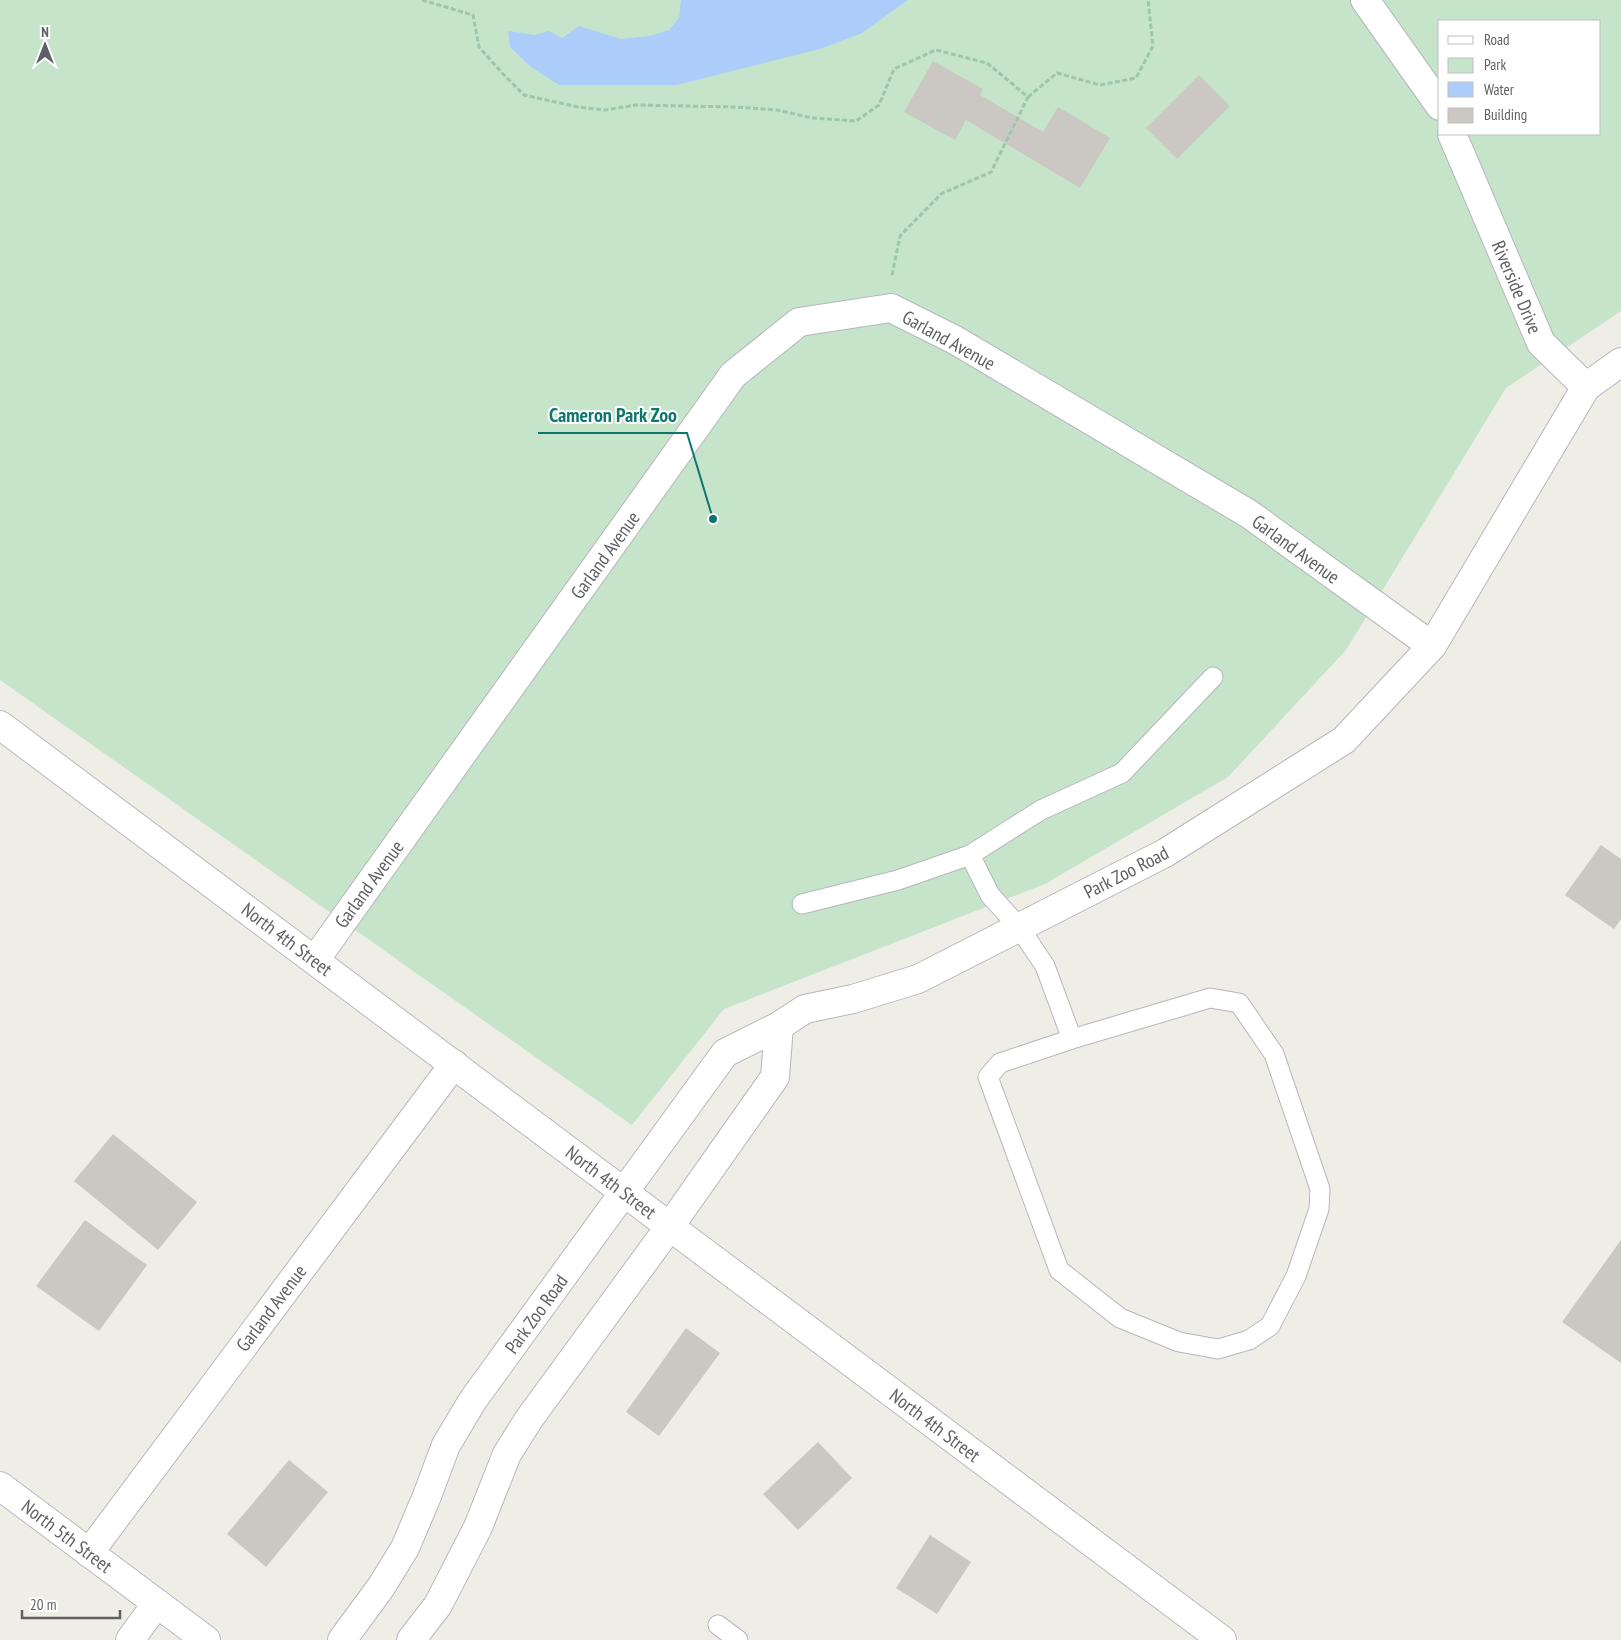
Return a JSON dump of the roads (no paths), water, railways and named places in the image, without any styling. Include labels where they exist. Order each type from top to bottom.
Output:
[{"type":"street","points":[[1365,0],[1438,103]]},
{"type":"street","name":"Riverside Drive","points":[[1452,135],[1540,343],[1586,387]]},
{"type":"street","name":"Garland Avenue","points":[[315,960],[733,375],[799,322],[892,308],[963,345],[1249,514],[1432,646]]},
{"type":"street","points":[[1432,646],[1586,387],[1621,362]]},
{"type":"street","name":"Park Zoo Road","points":[[342,1640],[381,1587],[405,1548],[446,1445],[473,1400],[725,1054],[779,1026],[805,1008],[853,999],[918,979],[1165,853],[1344,740],[1432,646]]},
{"type":"street","name":"North 4th Street","points":[[0,724],[1222,1640]]},
{"type":"street","points":[[411,1640],[438,1605],[478,1526],[507,1454],[529,1419],[670,1226],[775,1077],[779,1026]]},
{"type":"street","name":"Garland Avenue","points":[[89,1552],[454,1064]]},
{"type":"street","name":"North 5th Street","points":[[0,1486],[206,1640]]},
{"type":"street","points":[[130,1640],[157,1604]]},
{"type":"lane","points":[[802,904],[898,880],[970,855],[1041,810],[1122,773],[1214,677]]},
{"type":"lane","points":[[970,855],[990,895],[1019,927],[1046,966],[1072,1039]]},
{"type":"lane","points":[[1210,998],[1238,1003],[1274,1054],[1320,1190],[1319,1209],[1296,1276],[1270,1326],[1249,1340],[1218,1349],[1179,1342],[1120,1318],[1059,1270],[988,1077],[1000,1063],[1072,1039],[1210,998]]},
{"type":"lane","points":[[718,1625],[738,1640]]},
{"type":"water","points":[[681,0],[908,0],[862,33],[820,49],[677,85],[559,85],[531,67],[510,47],[508,31],[535,35],[549,31],[562,38],[579,26],[621,39],[650,36],[669,30],[679,18]]},
{"type":"place","name":"Cameron Park Zoo","points":[[713,519]]}]
